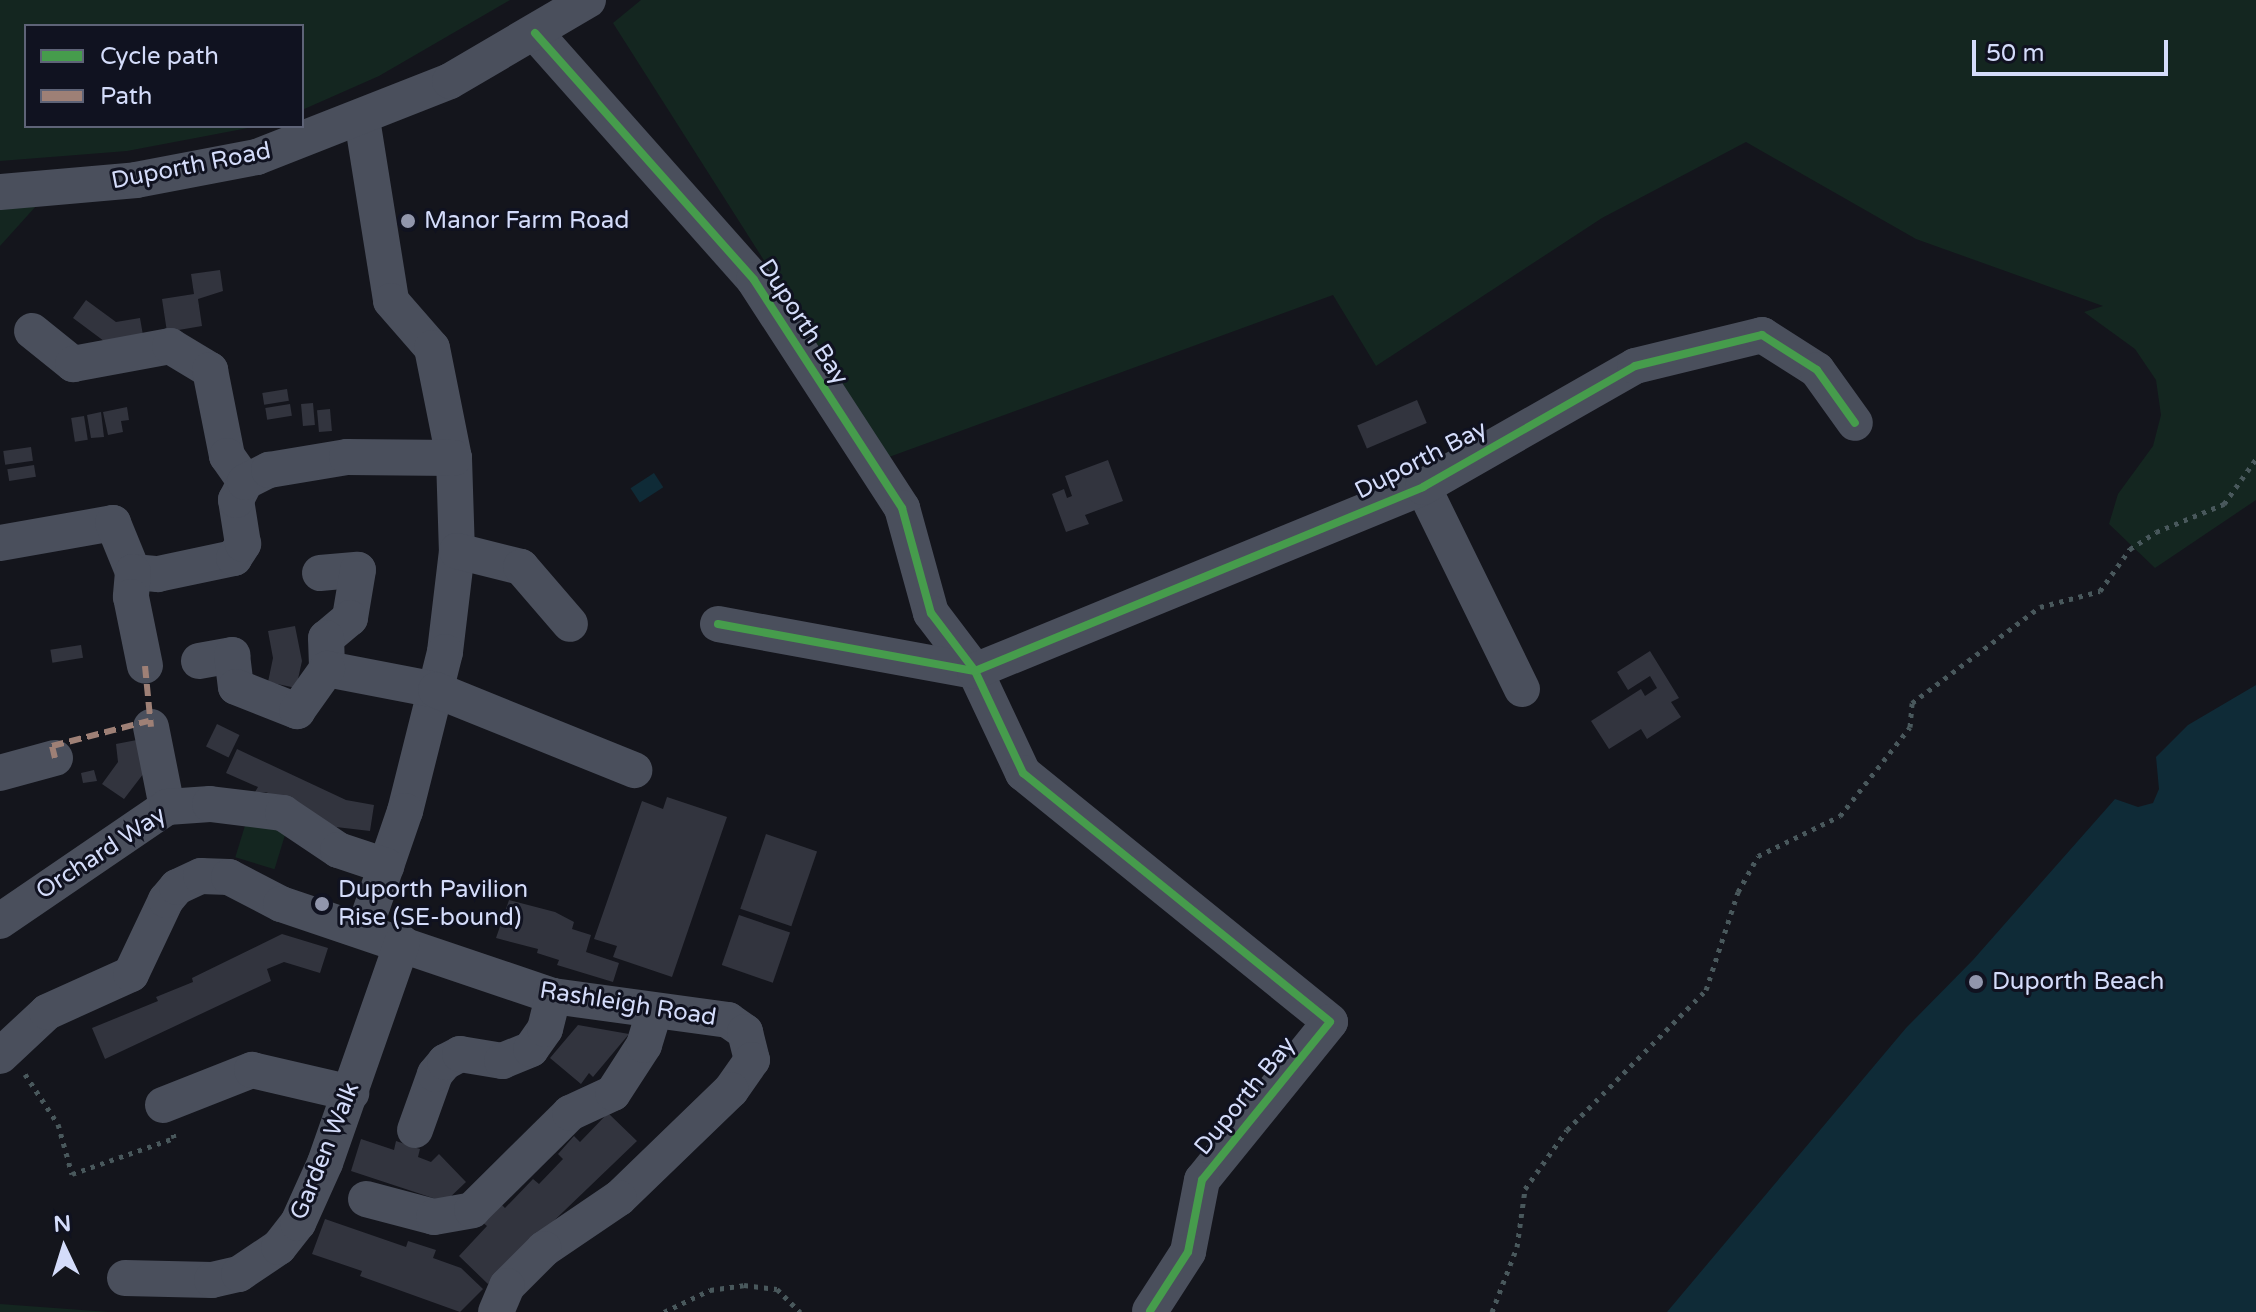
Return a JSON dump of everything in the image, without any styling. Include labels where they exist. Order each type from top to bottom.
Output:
[{"type":"street","name":"Duporth Road","points":[[0,192],[136,180],[257,157],[362,119],[450,81],[588,0]]},
{"type":"street","name":"Duporth Bay","points":[[535,33],[754,280],[902,508],[931,613],[975,671],[1023,773],[1330,1022],[1202,1180],[1188,1252],[1150,1311]]},
{"type":"street","points":[[362,119],[391,301],[432,348],[454,458],[457,551],[436,690],[386,866],[364,930]]},
{"type":"street","points":[[32,331],[73,364],[170,346],[210,370],[227,456],[245,482]]},
{"type":"street","name":"Duporth Bay","points":[[975,671],[1423,487],[1635,366],[1762,335],[1817,370],[1855,423]]},
{"type":"street","points":[[133,572],[158,574],[234,558],[243,544],[236,500],[245,482],[269,470],[347,457],[454,458]]},
{"type":"street","points":[[1423,487],[1522,689]]},
{"type":"street","points":[[0,543],[113,523],[133,572],[131,597],[145,666]]},
{"type":"street","points":[[457,551],[521,567],[570,624]]},
{"type":"street","points":[[199,661],[232,655],[236,687],[297,711],[327,669],[326,638],[350,618],[358,570],[320,573]]},
{"type":"street","points":[[718,624],[975,671]]},
{"type":"street","points":[[327,669],[436,690],[634,770]]},
{"type":"street","points":[[151,727],[167,807]]},
{"type":"street","points":[[0,773],[55,758]]},
{"type":"street","name":"Orchard Way","points":[[0,921],[167,807],[210,804],[283,813],[338,850],[386,866]]},
{"type":"street","name":"Rashleigh Road","points":[[5,1052],[47,1012],[131,974],[166,900],[177,887],[201,876],[229,877],[281,904],[553,996],[728,1020],[745,1032],[752,1060],[731,1090],[619,1198],[544,1249],[507,1286],[496,1312]]},
{"type":"street","name":"Garden Walk","points":[[125,1278],[212,1280],[262,1262],[298,1223],[351,1093],[402,943]]},
{"type":"street","points":[[415,1130],[435,1074],[445,1062],[460,1054],[502,1061],[531,1049],[545,1029],[553,996]]},
{"type":"street","points":[[366,1199],[434,1217],[472,1210],[570,1113],[613,1093],[644,1045],[654,1012]]},
{"type":"street","points":[[163,1105],[252,1070],[351,1093]]},
{"type":"path","points":[[1492,1312],[1517,1247],[1525,1189],[1567,1130],[1706,990],[1738,892],[1758,856],[1840,816],[1910,727],[1912,703],[2040,607],[2100,591],[2130,549],[2156,532],[2224,504],[2256,459]]},
{"type":"path","points":[[5,1052],[58,1124],[72,1174],[174,1138],[163,1105]]},
{"type":"path","points":[[664,1312],[710,1290],[744,1285],[777,1289],[800,1312]]},
{"type":"green space","points":[[0,0],[510,0],[379,76],[304,109],[304,24],[24,24],[24,128],[248,128],[127,151],[0,161]]},
{"type":"green space","points":[[641,0],[2256,0],[2256,500],[2155,568],[2109,524],[2118,494],[2153,446],[2161,415],[2156,380],[2135,349],[2084,312],[2103,306],[1916,239],[1746,142],[1602,218],[1376,366],[1333,295],[889,457],[613,23]]},
{"type":"green space","points":[[37,205],[0,246],[0,209]]},
{"type":"green space","points":[[247,819],[286,831],[275,869],[235,857]]},
{"type":"green space","points":[[0,1304],[109,1312],[0,1312]]},
{"type":"water","points":[[654,473],[663,487],[640,503],[631,488]]},
{"type":"water","points":[[2256,685],[2256,1312],[1667,1312],[1906,1028],[1973,960],[2115,799],[2138,807],[2153,803],[2159,789],[2156,757],[2188,725]]},
{"type":"building","points":[[220,270],[223,291],[198,299],[202,326],[167,332],[162,299],[194,294],[191,274]]},
{"type":"building","points":[[86,300],[116,322],[140,318],[144,341],[112,347],[73,318]]},
{"type":"building","points":[[287,389],[289,401],[264,405],[262,393]]},
{"type":"building","points":[[1417,400],[1427,423],[1367,448],[1357,425]]},
{"type":"building","points":[[313,403],[315,425],[303,426],[301,404]]},
{"type":"building","points":[[290,404],[292,416],[267,420],[265,408]]},
{"type":"building","points":[[127,407],[129,420],[121,421],[123,432],[108,435],[103,412]]},
{"type":"building","points":[[330,409],[332,431],[319,432],[317,410]]},
{"type":"building","points":[[101,412],[104,437],[91,438],[87,415]]},
{"type":"building","points":[[84,416],[88,440],[75,442],[71,418]]},
{"type":"building","points":[[31,447],[33,461],[5,465],[3,451]]},
{"type":"building","points":[[1108,460],[1123,501],[1085,515],[1089,524],[1066,532],[1052,494],[1064,489],[1067,498],[1072,496],[1065,476]]},
{"type":"building","points":[[34,465],[36,477],[9,481],[7,469]]},
{"type":"building","points":[[295,626],[302,661],[296,688],[268,682],[273,658],[268,631]]},
{"type":"building","points":[[81,645],[83,658],[52,663],[50,650]]},
{"type":"building","points":[[1650,651],[1679,698],[1671,702],[1681,717],[1647,739],[1641,729],[1609,749],[1591,721],[1641,689],[1645,696],[1657,688],[1650,676],[1628,690],[1617,672]]},
{"type":"building","points":[[217,724],[239,735],[229,757],[206,746]]},
{"type":"building","points":[[142,739],[147,769],[124,799],[102,784],[118,762],[116,744]]},
{"type":"building","points":[[237,749],[346,800],[374,805],[370,831],[336,827],[266,792],[255,792],[258,787],[226,773]]},
{"type":"building","points":[[94,770],[97,781],[83,783],[81,773]]},
{"type":"building","points":[[667,797],[727,817],[672,977],[613,957],[617,946],[594,939],[642,801],[663,809]]},
{"type":"building","points":[[766,834],[817,852],[791,926],[740,909]]},
{"type":"building","points":[[509,900],[555,912],[574,922],[572,929],[591,935],[586,952],[619,963],[613,982],[557,965],[559,960],[537,953],[538,949],[496,938]]},
{"type":"building","points":[[739,915],[790,933],[773,983],[722,965]]},
{"type":"building","points":[[282,934],[328,948],[320,973],[284,962],[267,969],[271,981],[105,1059],[92,1028],[158,1001],[156,997],[193,982],[192,978]]},
{"type":"building","points":[[578,1025],[629,1034],[593,1077],[589,1073],[581,1084],[550,1058]]},
{"type":"building","points":[[608,1113],[637,1141],[488,1284],[459,1256],[487,1226],[482,1222],[500,1203],[505,1208],[533,1179],[539,1184],[563,1159],[558,1154],[574,1136],[580,1142]]},
{"type":"building","points":[[361,1139],[394,1150],[396,1141],[420,1149],[418,1157],[431,1162],[439,1154],[466,1182],[445,1202],[351,1171]]},
{"type":"building","points":[[325,1219],[406,1247],[408,1241],[436,1250],[433,1258],[461,1268],[483,1289],[460,1312],[360,1276],[362,1271],[312,1254]]},
{"type":"marked path","points":[[145,666],[151,727]]},
{"type":"marked path","points":[[55,758],[52,746],[149,721]]},
{"type":"cycle path","points":[[535,33],[754,280],[902,508],[931,613],[975,671],[1023,773],[1330,1022],[1202,1180],[1188,1252],[1150,1311]]},
{"type":"cycle path","points":[[718,624],[975,671],[1423,487],[1635,366],[1762,335],[1817,370],[1855,423]]},
{"type":"place","name":"Manor Farm Road","points":[[408,221]]},
{"type":"place","name":"Duporth Pavilion Rise (SE-bound)","points":[[322,904]]},
{"type":"place","name":"Duporth Beach","points":[[1976,982]]}]
